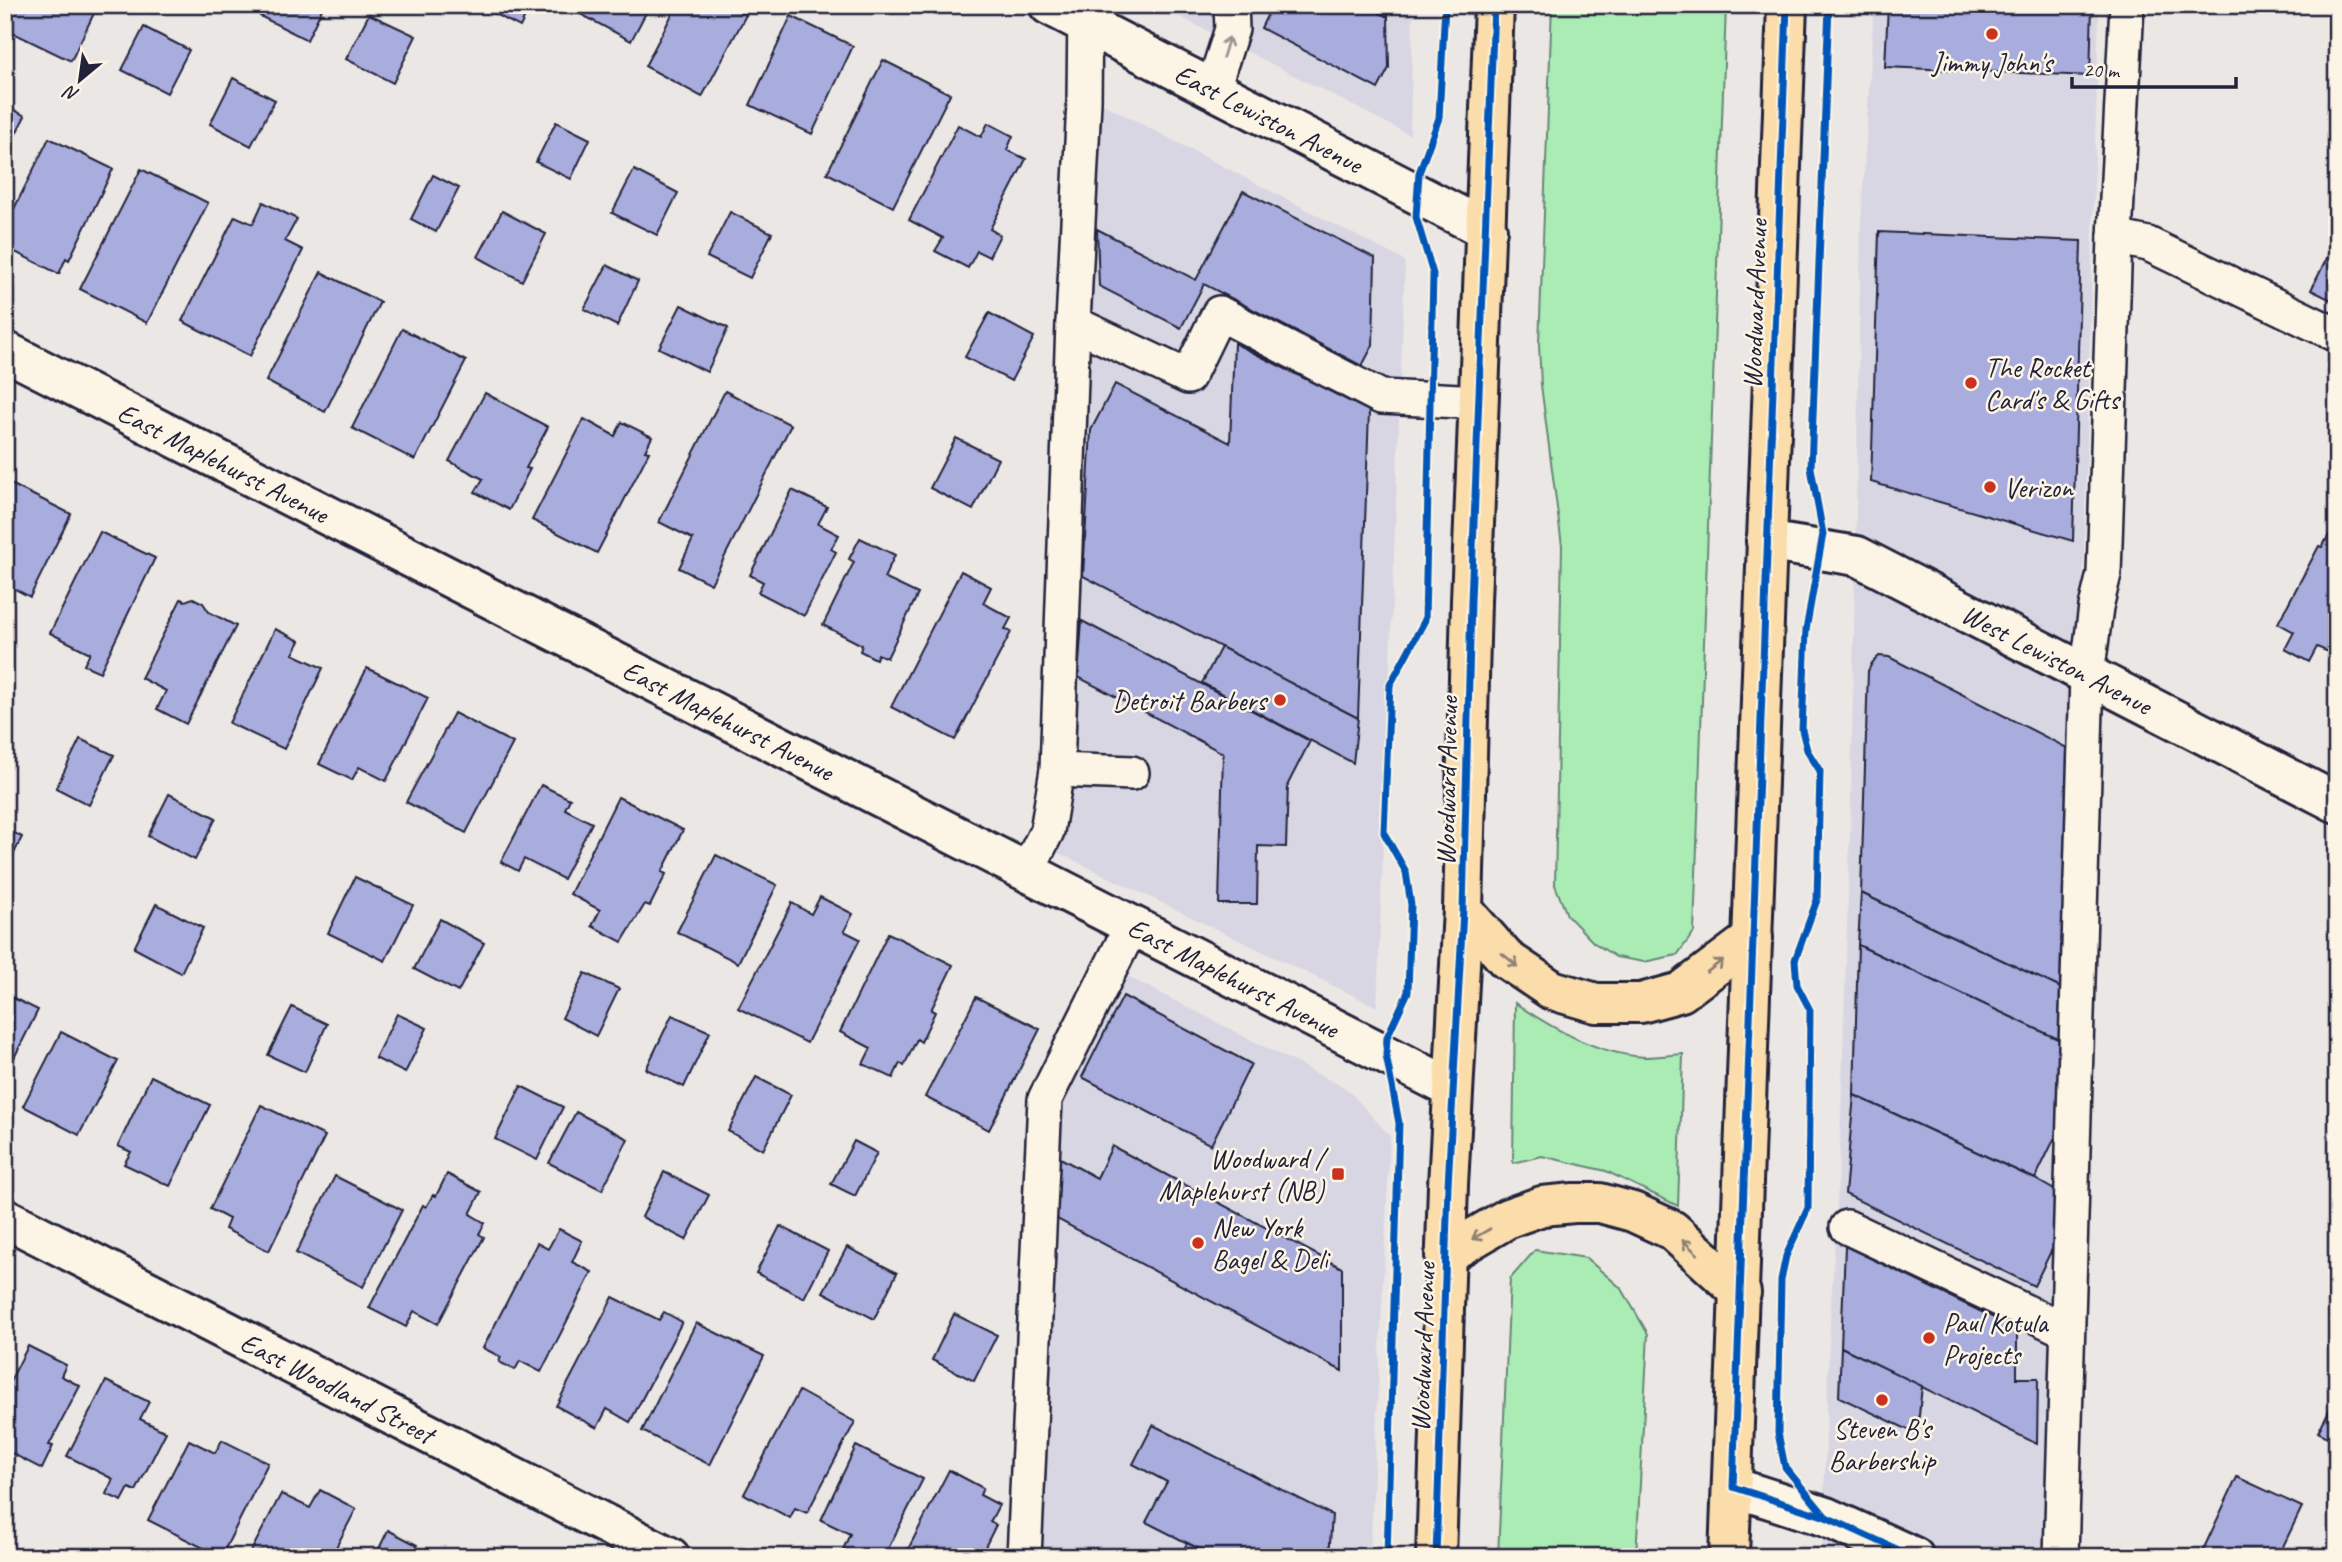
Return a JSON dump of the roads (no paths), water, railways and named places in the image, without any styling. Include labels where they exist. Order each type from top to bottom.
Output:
[{"type":"main road","name":"Woodward Avenue","points":[[1436,1557],[1445,1255],[1463,910],[1471,601],[1494,5]]},
{"type":"main road","name":"Woodward Avenue","points":[[1729,1557],[1741,1293],[1787,5]]},
{"type":"main road","points":[[1463,910],[1506,959],[1552,990],[1597,1003],[1641,1003],[1681,992],[1753,938]]},
{"type":"main road","points":[[1445,1255],[1508,1218],[1542,1206],[1600,1203],[1633,1212],[1672,1230],[1741,1293]]},
{"type":"street","name":"East Lewiston Avenue","points":[[1049,5],[1085,15],[1213,88],[1487,230]]},
{"type":"street","name":"East Maplehurst Avenue","points":[[5,352],[1453,1088]]},
{"type":"street","name":"West Lewiston Avenue","points":[[1766,541],[1857,556],[2337,803]]},
{"type":"street","name":"East Woodland Street","points":[[5,1219],[670,1557]]},
{"type":"street","points":[[1733,1487],[1845,1524],[1914,1557]]},
{"type":"lane","points":[[1213,88],[1232,29],[1231,5]]},
{"type":"lane","points":[[2060,1557],[2087,675],[2096,607],[2104,574],[2115,237],[2127,5]]},
{"type":"lane","points":[[1027,871],[1047,831],[1057,770],[1084,102],[1085,15]]},
{"type":"lane","points":[[2115,237],[2148,244],[2337,335]]},
{"type":"lane","points":[[1073,323],[1188,377],[1219,313],[1381,397],[1480,402]]},
{"type":"lane","points":[[1057,770],[1132,774]]},
{"type":"lane","points":[[1024,1557],[1045,1099],[1132,925]]},
{"type":"lane","points":[[1847,1227],[2067,1331]]},
{"type":"place","name":"Jimmy John's","points":[[1992,34]]},
{"type":"place","name":"The Rocket Card's & Gifts","points":[[1971,383]]},
{"type":"place","name":"Verizon","points":[[1990,487]]},
{"type":"place","name":"Detroit Barbers","points":[[1280,700]]},
{"type":"place","name":"Woodward / Maplehurst (NB)","points":[[1338,1174]]},
{"type":"place","name":"New York Bagel & Deli","points":[[1198,1243]]},
{"type":"place","name":"Paul Kotula Projects","points":[[1929,1338]]},
{"type":"place","name":"Steven B's Barbership","points":[[1882,1400]]}]
